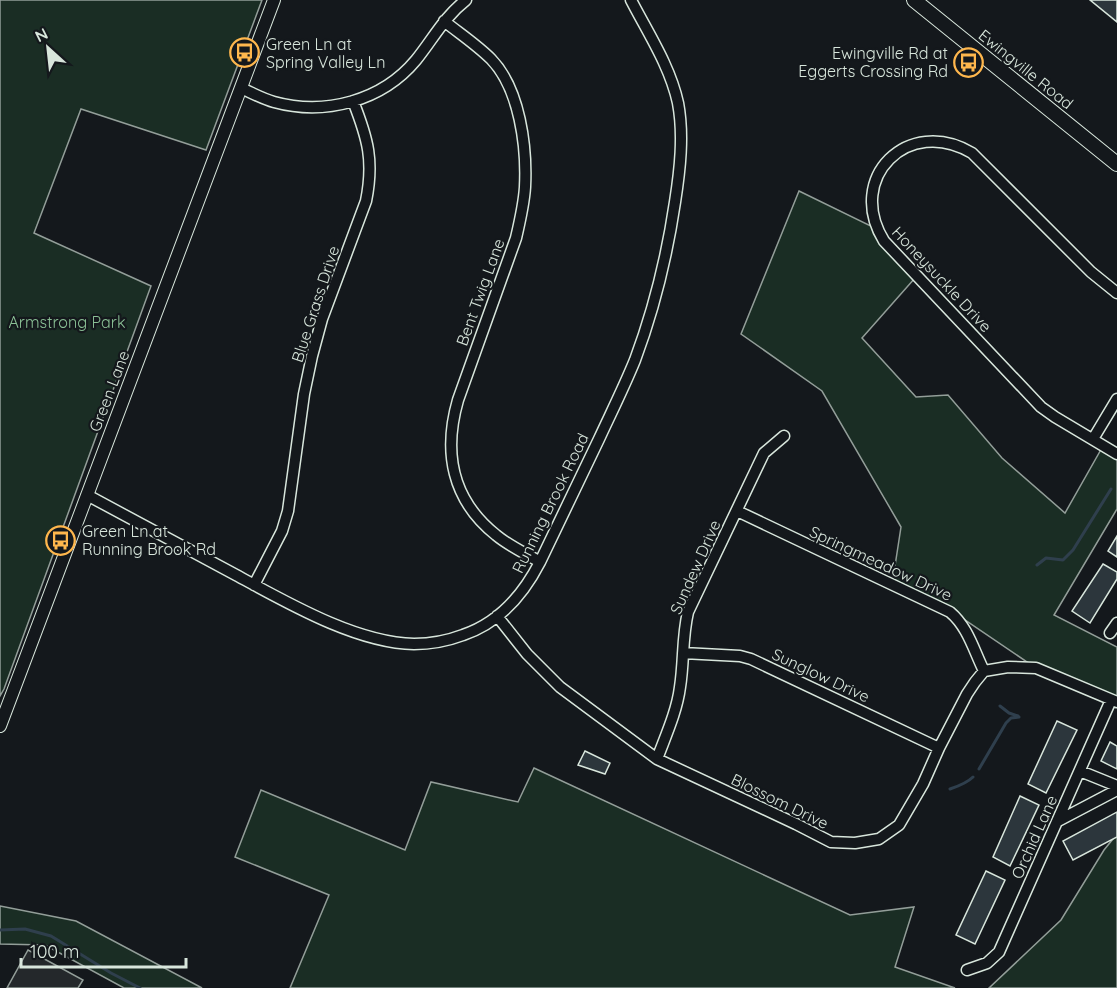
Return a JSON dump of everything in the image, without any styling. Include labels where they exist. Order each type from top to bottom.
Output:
[{"type":"main road","name":"Ewingville Road","points":[[914,0],[1117,164]]},
{"type":"street","name":"Green Lane","points":[[0,726],[274,0]]},
{"type":"street","points":[[241,88],[273,102],[311,108],[332,106],[371,95],[402,74],[416,60],[444,21],[466,0]]},
{"type":"street","name":"Running Brook Road","points":[[87,495],[316,617],[392,642],[413,644],[450,639],[476,630],[497,616],[519,595],[540,562],[628,376],[648,323],[662,274],[677,187],[681,127],[678,103],[665,64],[631,0]]},
{"type":"street","name":"Bent Twig Lane","points":[[444,21],[491,60],[510,88],[522,135],[525,164],[525,189],[516,237],[455,409],[450,436],[451,457],[461,493],[484,525],[498,537],[540,562]]},
{"type":"street","name":"Blue Grass Drive","points":[[255,585],[282,531],[288,511],[304,394],[312,356],[322,319],[366,201],[370,182],[368,142],[353,101]]},
{"type":"street","name":"Honeysuckle Drive","points":[[1117,293],[1091,272],[972,153],[961,146],[937,140],[912,144],[900,150],[882,168],[872,192],[871,206],[873,218],[884,241],[1041,407],[1117,454]]},
{"type":"street","points":[[1093,439],[1117,399]]},
{"type":"street","name":"Sundew Drive","points":[[657,759],[678,701],[688,612],[764,453],[784,436]]},
{"type":"street","name":"Springmeadow Drive","points":[[737,511],[950,612],[963,627],[984,671]]},
{"type":"street","name":"Blossom Drive","points":[[497,616],[526,654],[560,687],[657,759],[831,842],[855,843],[879,839],[899,825],[923,784],[968,694],[984,671]]},
{"type":"street","points":[[1110,633],[1117,623]]},
{"type":"street","name":"Sunglow Drive","points":[[683,653],[740,656],[751,659],[939,748]]},
{"type":"street","points":[[984,671],[1008,667],[1036,668],[1114,701]]},
{"type":"street","name":"Orchid Lane","points":[[967,970],[987,963],[999,952],[1114,701]]},
{"type":"street","points":[[1080,771],[1117,788]]},
{"type":"street","points":[[1058,821],[1117,788]]},
{"type":"green space","name":"Armstrong Park","points":[[0,0],[262,0],[206,150],[81,109],[34,233],[151,286],[0,696]]},
{"type":"green space","points":[[799,191],[875,228],[915,278],[862,338],[916,397],[948,395],[1002,458],[1065,513],[1103,446],[1117,455],[1117,509],[1054,615],[1117,647],[1117,701],[1036,668],[959,616],[893,579],[901,527],[822,391],[741,334]]},
{"type":"green space","points":[[534,768],[850,915],[914,907],[895,967],[955,988],[290,988],[329,895],[235,857],[261,790],[405,850],[431,782],[518,802]]},
{"type":"green space","points":[[1117,834],[1117,988],[989,988],[1061,920],[1104,850]]},
{"type":"green space","points":[[0,906],[76,921],[202,988],[124,988],[45,945],[0,944]]},
{"type":"shaded area","points":[[28,950],[83,980],[78,988],[7,988]]},
{"type":"building","points":[[1090,0],[1117,0],[1117,22]]},
{"type":"building","points":[[1117,536],[1117,557],[1108,551]]},
{"type":"building","points":[[1103,564],[1117,572],[1117,579],[1090,623],[1072,611]]},
{"type":"building","points":[[1057,721],[1077,730],[1046,793],[1028,784]]},
{"type":"building","points":[[1110,742],[1117,746],[1117,769],[1101,761]]},
{"type":"building","points":[[585,751],[610,763],[605,774],[578,765]]},
{"type":"building","points":[[1020,796],[1039,805],[1010,866],[993,857]]},
{"type":"building","points":[[1117,812],[1117,837],[1073,860],[1063,841]]},
{"type":"building","points":[[986,871],[1005,880],[975,944],[956,935]]},
{"type":"waterway","points":[[1037,565],[1046,558],[1063,560],[1073,550],[1111,489]]},
{"type":"waterway","points":[[1000,706],[1018,716]]},
{"type":"waterway","points":[[979,769],[1006,723],[1011,718],[1019,717]]},
{"type":"waterway","points":[[950,789],[973,777]]},
{"type":"waterway","points":[[0,930],[25,929],[51,936],[140,988]]},
{"type":"place","name":"Green Ln at Spring Valley Ln","points":[[245,53]]},
{"type":"place","name":"Ewingville Rd at Eggerts Crossing Rd","points":[[969,62]]},
{"type":"place","name":"Green Ln at Running Brook Rd","points":[[61,540]]}]
